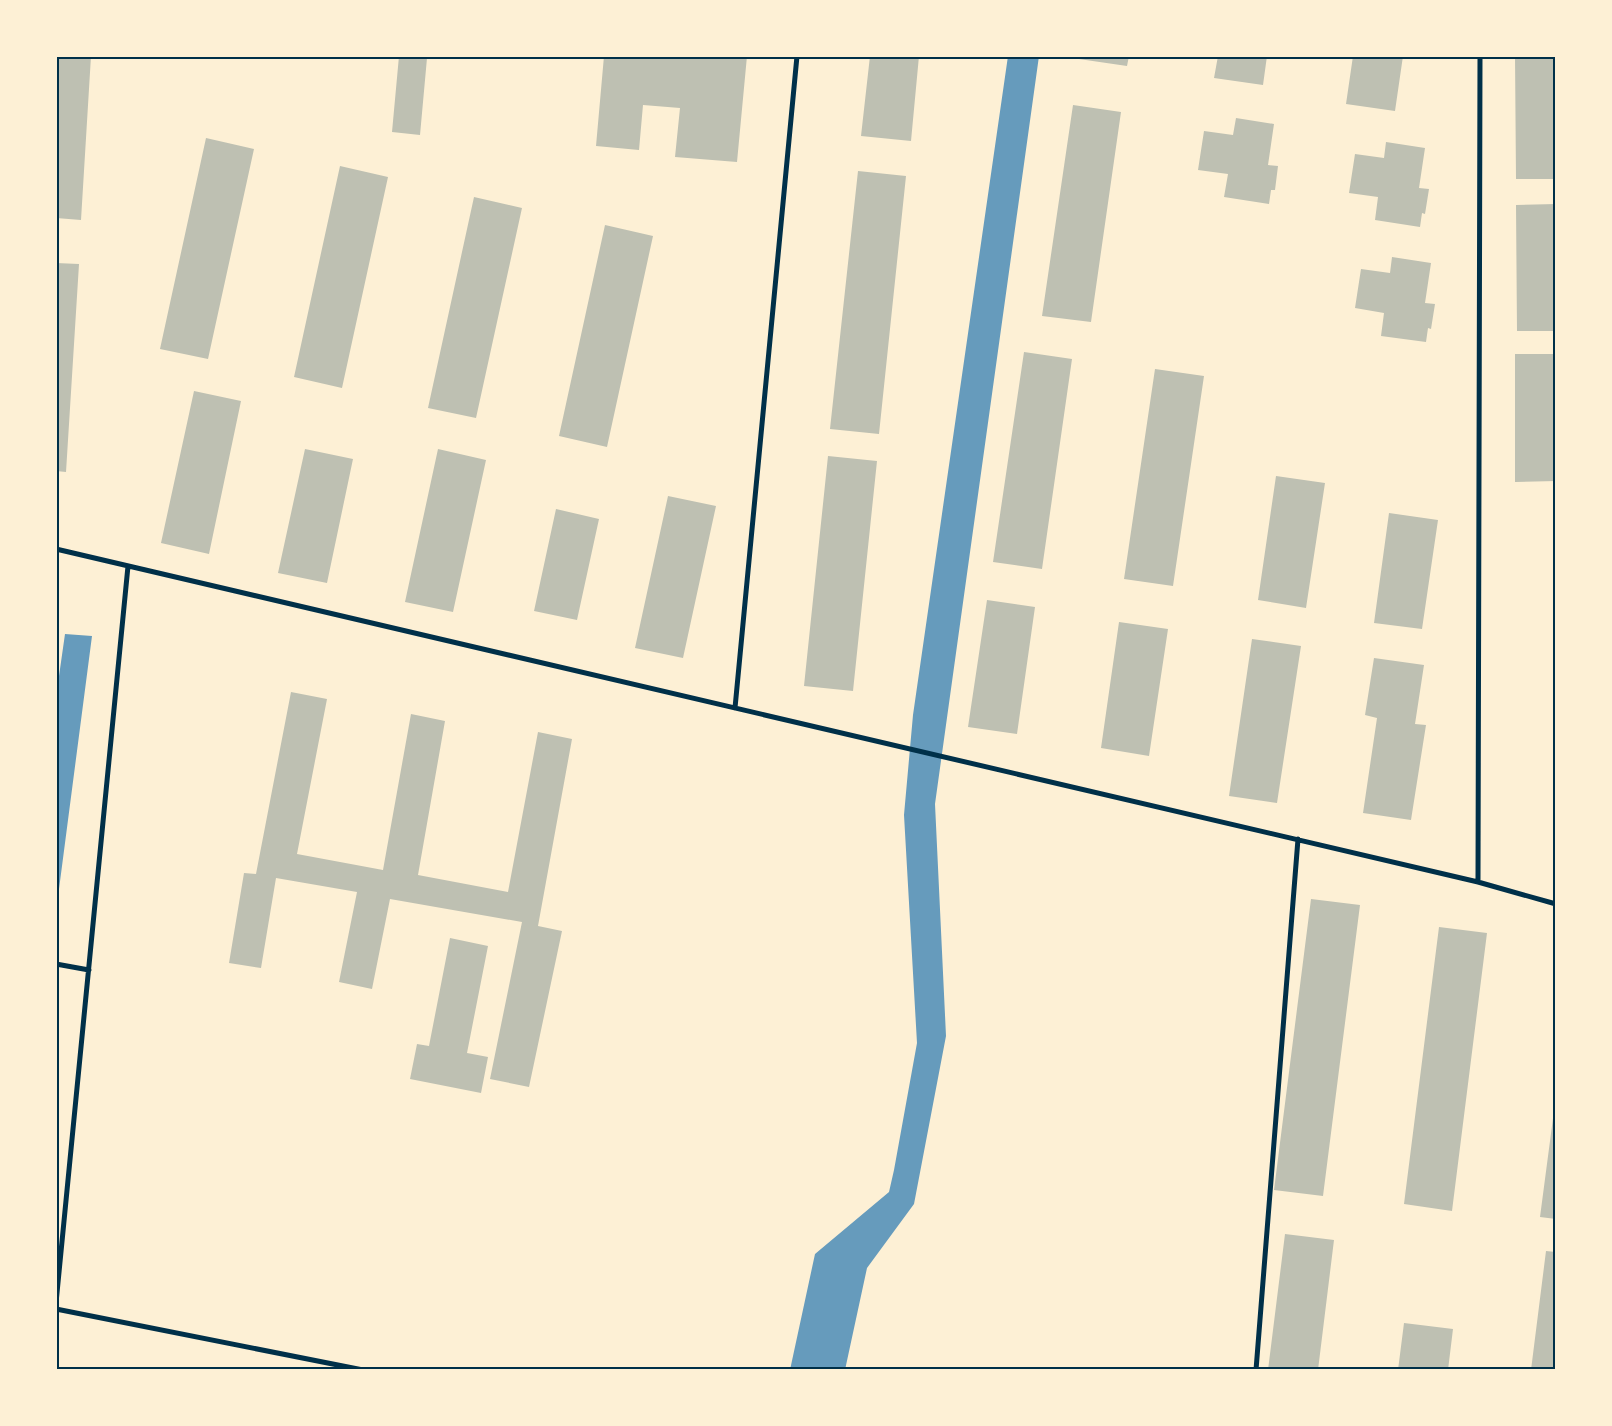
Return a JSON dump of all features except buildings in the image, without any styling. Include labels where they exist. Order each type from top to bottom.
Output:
[{"type":"street","points":[[735,708],[797,56]]},
{"type":"street","points":[[1478,882],[1480,56]]},
{"type":"street","points":[[56,549],[1298,839],[1478,882],[1556,904]]},
{"type":"street","points":[[56,1303],[128,566]]},
{"type":"street","points":[[1256,1370],[1298,839]]},
{"type":"street","points":[[56,964],[89,970]]},
{"type":"street","points":[[56,1309],[363,1370]]},
{"type":"water","points":[[1008,56],[1039,56],[935,804],[946,1036],[914,1204],[867,1268],[845,1370],[790,1370],[815,1254],[889,1192],[917,1043],[904,815],[913,715]]},
{"type":"water","points":[[65,634],[92,636],[56,912],[56,697]]}]
